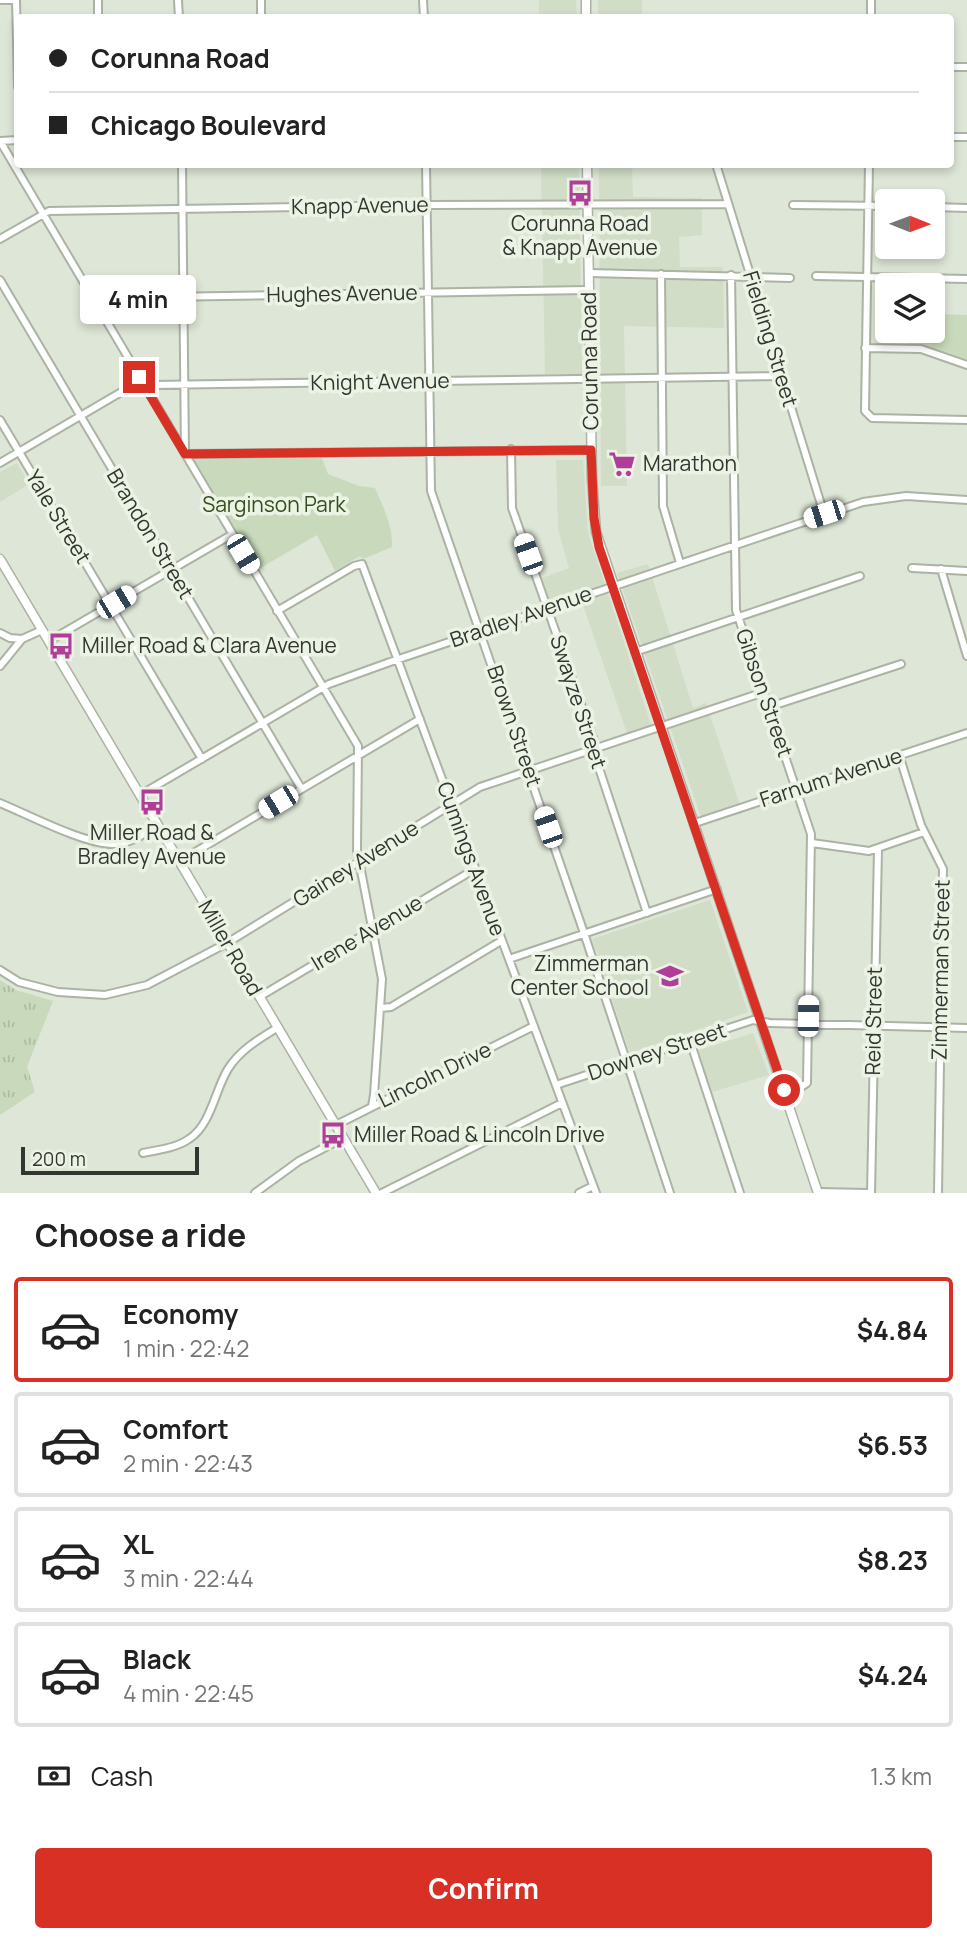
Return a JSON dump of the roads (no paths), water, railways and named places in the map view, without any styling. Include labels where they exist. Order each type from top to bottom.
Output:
[{"type":"main road","name":"Corunna Road","points":[[587,168],[591,450],[594,518],[599,547],[695,823],[818,1192]]},
{"type":"main road","name":"Miller Road","points":[[0,559],[376,1193]]},
{"type":"street","points":[[0,0],[15,0]]},
{"type":"street","points":[[0,141],[14,161]]},
{"type":"street","points":[[19,168],[94,301],[358,746],[359,860],[382,979],[372,1106]]},
{"type":"street","points":[[182,168],[185,454]]},
{"type":"street","name":"Brown Street","points":[[426,168],[429,451],[432,491],[529,770],[670,1193]]},
{"type":"street","name":"Fielding Street","points":[[717,168],[824,514]]},
{"type":"street","points":[[869,168],[864,404],[867,416],[967,420]]},
{"type":"street","name":"Knapp Avenue","points":[[0,239],[49,211],[426,205],[728,204]]},
{"type":"street","points":[[793,205],[875,206]]},
{"type":"street","points":[[945,207],[967,208]]},
{"type":"street","points":[[589,273],[790,278]]},
{"type":"street","points":[[661,274],[663,506],[680,563]]},
{"type":"street","name":"Gibson Street","points":[[731,275],[736,610],[797,789],[812,843],[807,1083],[784,1090]]},
{"type":"street","points":[[816,276],[967,279]]},
{"type":"street","name":"Brandon Street","points":[[0,279],[302,788]]},
{"type":"street","name":"Hughes Avenue","points":[[94,301],[100,298],[183,296],[589,290]]},
{"type":"street","points":[[865,348],[920,349],[967,365]]},
{"type":"street","name":"Knight Avenue","points":[[0,463],[135,384],[781,376]]},
{"type":"street","name":"Yale Street","points":[[0,420],[202,759]]},
{"type":"street","name":"Swayze Street","points":[[511,449],[512,508],[647,913]]},
{"type":"street","points":[[185,454],[591,450]]},
{"type":"street","name":"Bradley Avenue","points":[[140,795],[323,687],[398,659],[824,514],[888,497],[967,500]]},
{"type":"street","points":[[49,641],[232,535]]},
{"type":"street","name":"Cumings Avenue","points":[[277,611],[354,566],[362,564],[594,1189]]},
{"type":"street","points":[[912,568],[967,571]]},
{"type":"street","points":[[941,569],[967,656]]},
{"type":"street","points":[[635,652],[860,576]]},
{"type":"street","points":[[0,666],[22,639],[42,630]]},
{"type":"street","points":[[0,633],[10,638],[22,639]]},
{"type":"street","points":[[769,707],[901,664]]},
{"type":"street","name":"Gainey Avenue","points":[[0,970],[19,982],[58,992],[105,995],[147,985],[226,943],[480,788],[764,692]]},
{"type":"street","points":[[180,861],[420,719]]},
{"type":"street","name":"Farnum Avenue","points":[[695,823],[967,733]]},
{"type":"street","name":"Zimmerman Street","points":[[899,755],[924,832],[943,869],[937,1193]]},
{"type":"street","points":[[0,803],[74,834],[114,844],[135,839],[158,825]]},
{"type":"street","points":[[812,843],[869,851],[924,832]]},
{"type":"street","name":"Reid Street","points":[[869,1193],[878,849]]},
{"type":"street","name":"Irene Avenue","points":[[259,997],[475,869]]},
{"type":"street","points":[[509,959],[717,889]]},
{"type":"street","points":[[381,1008],[391,1007],[501,940]]},
{"type":"street","name":"Downey Street","points":[[556,1085],[753,1020],[967,1028]]},
{"type":"street","name":"Lincoln Drive","points":[[335,1125],[534,1026]]},
{"type":"street","points":[[143,1153],[174,1146],[195,1135],[209,1112],[229,1067],[248,1046],[278,1028]]},
{"type":"street","points":[[690,1041],[740,1193]]},
{"type":"street","points":[[382,1193],[562,1103]]},
{"type":"street","points":[[260,1191],[299,1161],[343,1138]]},
{"type":"street","points":[[579,1193],[594,1189]]},
{"type":"street","points":[[818,1192],[869,1193]]},
{"type":"place","name":"Corunna Road & Knapp Avenue","points":[[580,193]]},
{"type":"place","name":"Marathon","points":[[622,464]]},
{"type":"place","name":"Miller Road & Clara Avenue","points":[[61,646]]},
{"type":"place","name":"Miller Road & Bradley Avenue","points":[[152,802]]},
{"type":"place","name":"Zimmerman Center School","points":[[670,976]]},
{"type":"place","name":"Miller Road & Lincoln Drive","points":[[333,1135]]},
{"type":"park label","name":"Sarginson Park","points":[[274,505]]}]
